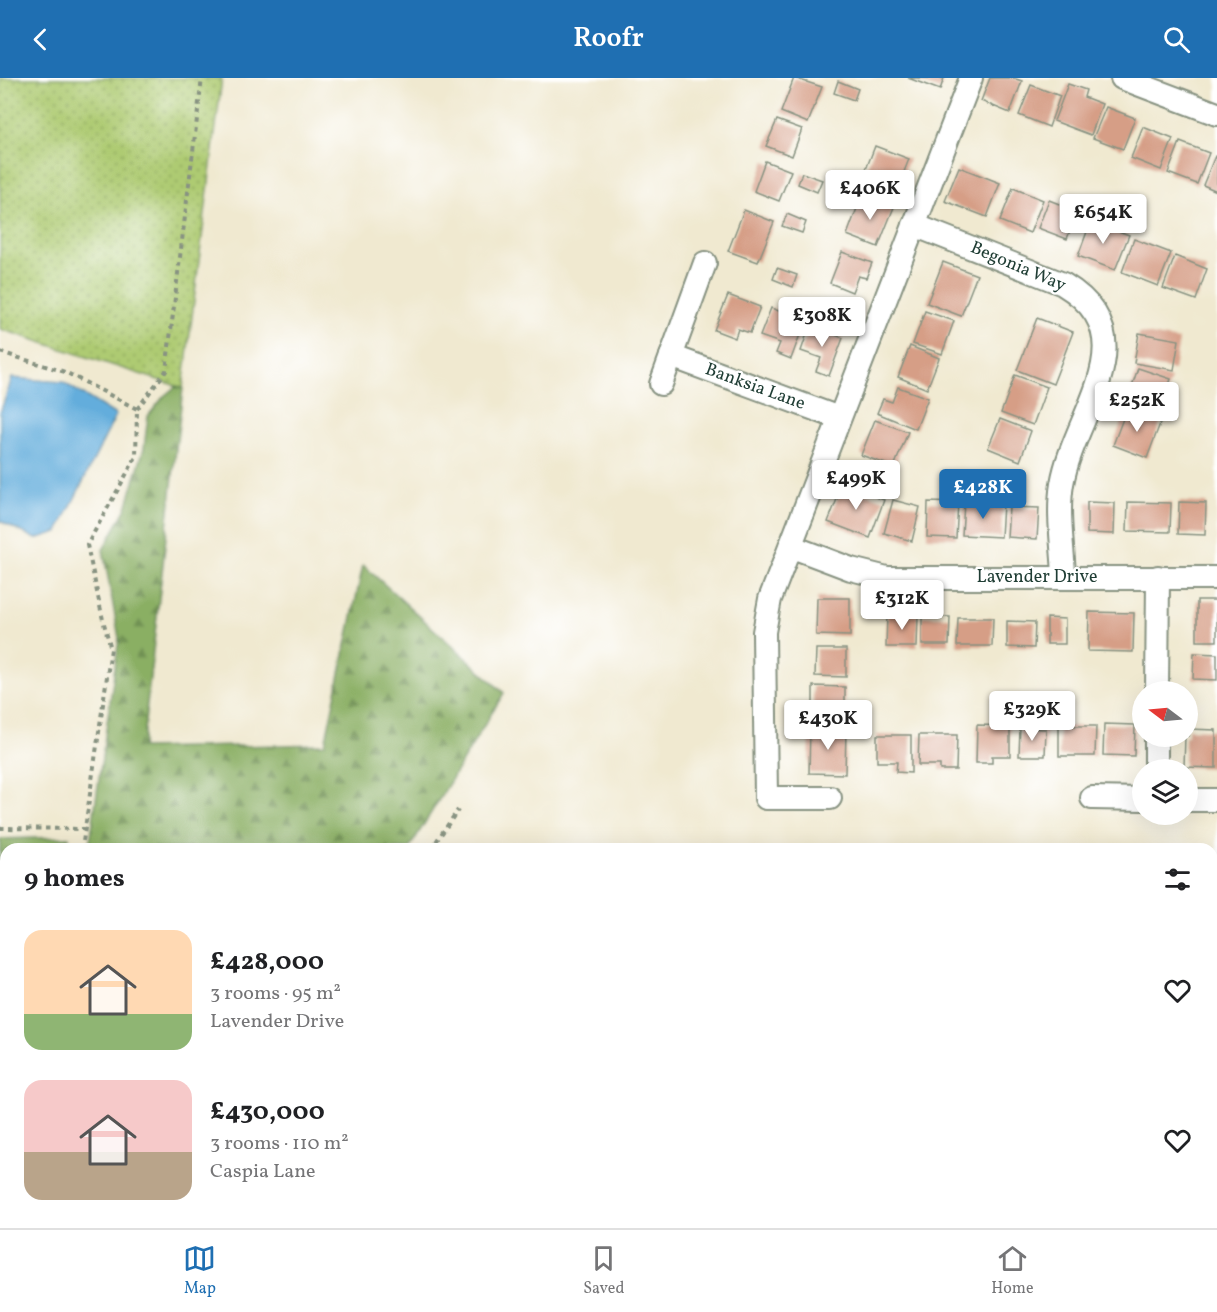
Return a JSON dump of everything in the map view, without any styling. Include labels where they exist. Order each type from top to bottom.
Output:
[{"type":"street","points":[[830,798],[766,798],[765,632],[770,599],[971,78]]},
{"type":"street","points":[[1122,78],[1217,114]]},
{"type":"street","name":"Begonia Way","points":[[914,225],[1063,284],[1080,294],[1098,314],[1104,329],[1102,365],[1062,485],[1064,576]]},
{"type":"street","points":[[661,384],[705,263]]},
{"type":"street","name":"Banksia Lane","points":[[671,356],[839,418]]},
{"type":"street","name":"Lavender Drive","points":[[790,546],[887,578],[1064,576],[1217,578]]},
{"type":"street","points":[[1156,681],[1158,577]]},
{"type":"street","points":[[1092,798],[1132,799]]},
{"type":"street","points":[[1198,800],[1217,800]]},
{"type":"path","points":[[83,843],[111,649],[87,545],[136,457],[137,409],[166,371],[202,78]]},
{"type":"path","points":[[0,352],[65,372],[137,409]]},
{"type":"path","points":[[435,843],[458,810]]},
{"type":"path","points":[[0,828],[84,829]]},
{"type":"green space","points":[[0,78],[222,78],[183,388],[0,329]]},
{"type":"green space","points":[[175,387],[183,388],[142,748],[325,744],[363,565],[504,693],[413,843],[90,843],[119,638],[103,550],[126,508],[144,448],[148,416],[164,396]]},
{"type":"green space","points":[[69,837],[68,843],[0,843],[0,839]]},
{"type":"water","points":[[12,378],[63,382],[116,415],[58,532],[36,539],[0,521],[0,413]]},
{"type":"building","points":[[794,78],[822,87],[808,123],[781,112]]},
{"type":"building","points":[[908,78],[944,78],[940,90]]},
{"type":"building","points":[[990,78],[1013,78],[1022,81],[1010,113],[981,101]]},
{"type":"building","points":[[838,81],[858,89],[854,100],[834,93]]},
{"type":"building","points":[[1068,84],[1086,90],[1084,97],[1102,104],[1091,135],[1054,121]]},
{"type":"building","points":[[1031,85],[1060,96],[1049,127],[1019,115]]},
{"type":"building","points":[[1106,107],[1135,118],[1123,149],[1093,138]]},
{"type":"building","points":[[777,120],[802,129],[792,156],[766,146]]},
{"type":"building","points":[[1143,127],[1173,139],[1161,170],[1131,158]]},
{"type":"building","points":[[1180,142],[1209,153],[1197,184],[1168,173]]},
{"type":"building","points":[[875,146],[909,159],[897,190],[863,177]]},
{"type":"building","points":[[1215,156],[1217,156],[1217,191],[1203,185]]},
{"type":"building","points":[[765,161],[791,171],[779,201],[754,191]]},
{"type":"building","points":[[959,167],[1000,183],[987,217],[945,201]]},
{"type":"building","points":[[802,173],[822,180],[817,192],[798,184]]},
{"type":"building","points":[[1013,188],[1043,200],[1030,233],[1000,221]]},
{"type":"building","points":[[862,195],[894,207],[878,247],[847,235]]},
{"type":"building","points":[[1049,200],[1077,211],[1067,239],[1038,228]]},
{"type":"building","points":[[744,210],[774,222],[758,262],[728,251]]},
{"type":"building","points":[[787,214],[806,222],[802,233],[782,226]]},
{"type":"building","points":[[1091,221],[1129,235],[1115,270],[1078,256]]},
{"type":"building","points":[[1134,239],[1171,253],[1158,286],[1122,272]]},
{"type":"building","points":[[842,252],[872,263],[866,278],[858,276],[852,292],[830,283]]},
{"type":"building","points":[[1175,256],[1207,269],[1196,300],[1163,288]]},
{"type":"building","points":[[943,262],[977,275],[961,316],[927,303]]},
{"type":"building","points":[[777,268],[797,275],[793,287],[773,279]]},
{"type":"building","points":[[728,295],[760,307],[750,333],[738,329],[735,338],[714,330]]},
{"type":"building","points":[[771,308],[805,321],[791,359],[776,353],[780,343],[760,336]]},
{"type":"building","points":[[925,311],[954,321],[942,354],[913,344]]},
{"type":"building","points":[[1037,318],[1073,332],[1053,384],[1017,370]]},
{"type":"building","points":[[810,325],[843,338],[829,376],[816,371],[821,358],[801,351]]},
{"type":"building","points":[[1139,333],[1179,340],[1174,370],[1134,363]]},
{"type":"building","points":[[910,346],[939,358],[927,389],[898,377]]},
{"type":"building","points":[[1138,368],[1171,379],[1160,412],[1127,401]]},
{"type":"building","points":[[1015,375],[1047,387],[1033,425],[1001,413]]},
{"type":"building","points":[[898,387],[928,398],[916,429],[877,413],[883,399],[892,402]]},
{"type":"building","points":[[1127,408],[1161,421],[1147,458],[1113,445]]},
{"type":"building","points":[[1000,419],[1031,431],[1020,461],[988,448]]},
{"type":"building","points":[[875,420],[908,432],[894,467],[861,455]]},
{"type":"building","points":[[843,484],[884,500],[870,538],[828,522]]},
{"type":"building","points":[[893,500],[920,507],[912,541],[884,533]]},
{"type":"building","points":[[928,502],[958,503],[956,538],[927,537]]},
{"type":"building","points":[[1087,502],[1115,503],[1114,534],[1087,533]]},
{"type":"building","points":[[1128,502],[1171,503],[1170,532],[1127,531]]},
{"type":"building","points":[[1179,502],[1206,503],[1205,535],[1178,534]]},
{"type":"building","points":[[964,503],[1003,504],[1001,537],[962,535]]},
{"type":"building","points":[[1009,507],[1039,508],[1037,539],[1007,537]]},
{"type":"building","points":[[817,598],[850,598],[850,636],[816,635]]},
{"type":"building","points":[[1197,600],[1217,600],[1217,641],[1197,641]]},
{"type":"building","points":[[1089,612],[1134,613],[1133,652],[1088,651]]},
{"type":"building","points":[[887,615],[918,615],[917,647],[886,647]]},
{"type":"building","points":[[922,616],[950,617],[949,645],[922,645]]},
{"type":"building","points":[[958,618],[993,618],[992,646],[957,646]]},
{"type":"building","points":[[1047,618],[1065,619],[1065,644],[1047,644]]},
{"type":"building","points":[[1007,621],[1035,622],[1034,648],[1007,647]]},
{"type":"building","points":[[816,649],[846,649],[846,677],[815,676]]},
{"type":"building","points":[[1194,653],[1217,654],[1217,680],[1193,679]]},
{"type":"building","points":[[813,686],[845,687],[845,714],[813,714]]},
{"type":"building","points":[[1104,724],[1132,725],[1134,756],[1103,755]]},
{"type":"building","points":[[977,725],[1010,726],[1010,756],[992,756],[992,763],[976,763]]},
{"type":"building","points":[[1059,726],[1096,726],[1095,756],[1059,756]]},
{"type":"building","points":[[810,728],[846,729],[845,774],[809,773]]},
{"type":"building","points":[[1020,728],[1046,729],[1045,756],[1019,756]]},
{"type":"building","points":[[1198,729],[1216,730],[1216,768],[1198,767],[1198,759],[1184,759],[1185,747],[1198,747]]},
{"type":"building","points":[[877,735],[911,735],[911,773],[896,772],[897,762],[877,762]]},
{"type":"building","points":[[919,735],[957,735],[956,770],[940,770],[940,765],[918,765]]}]
